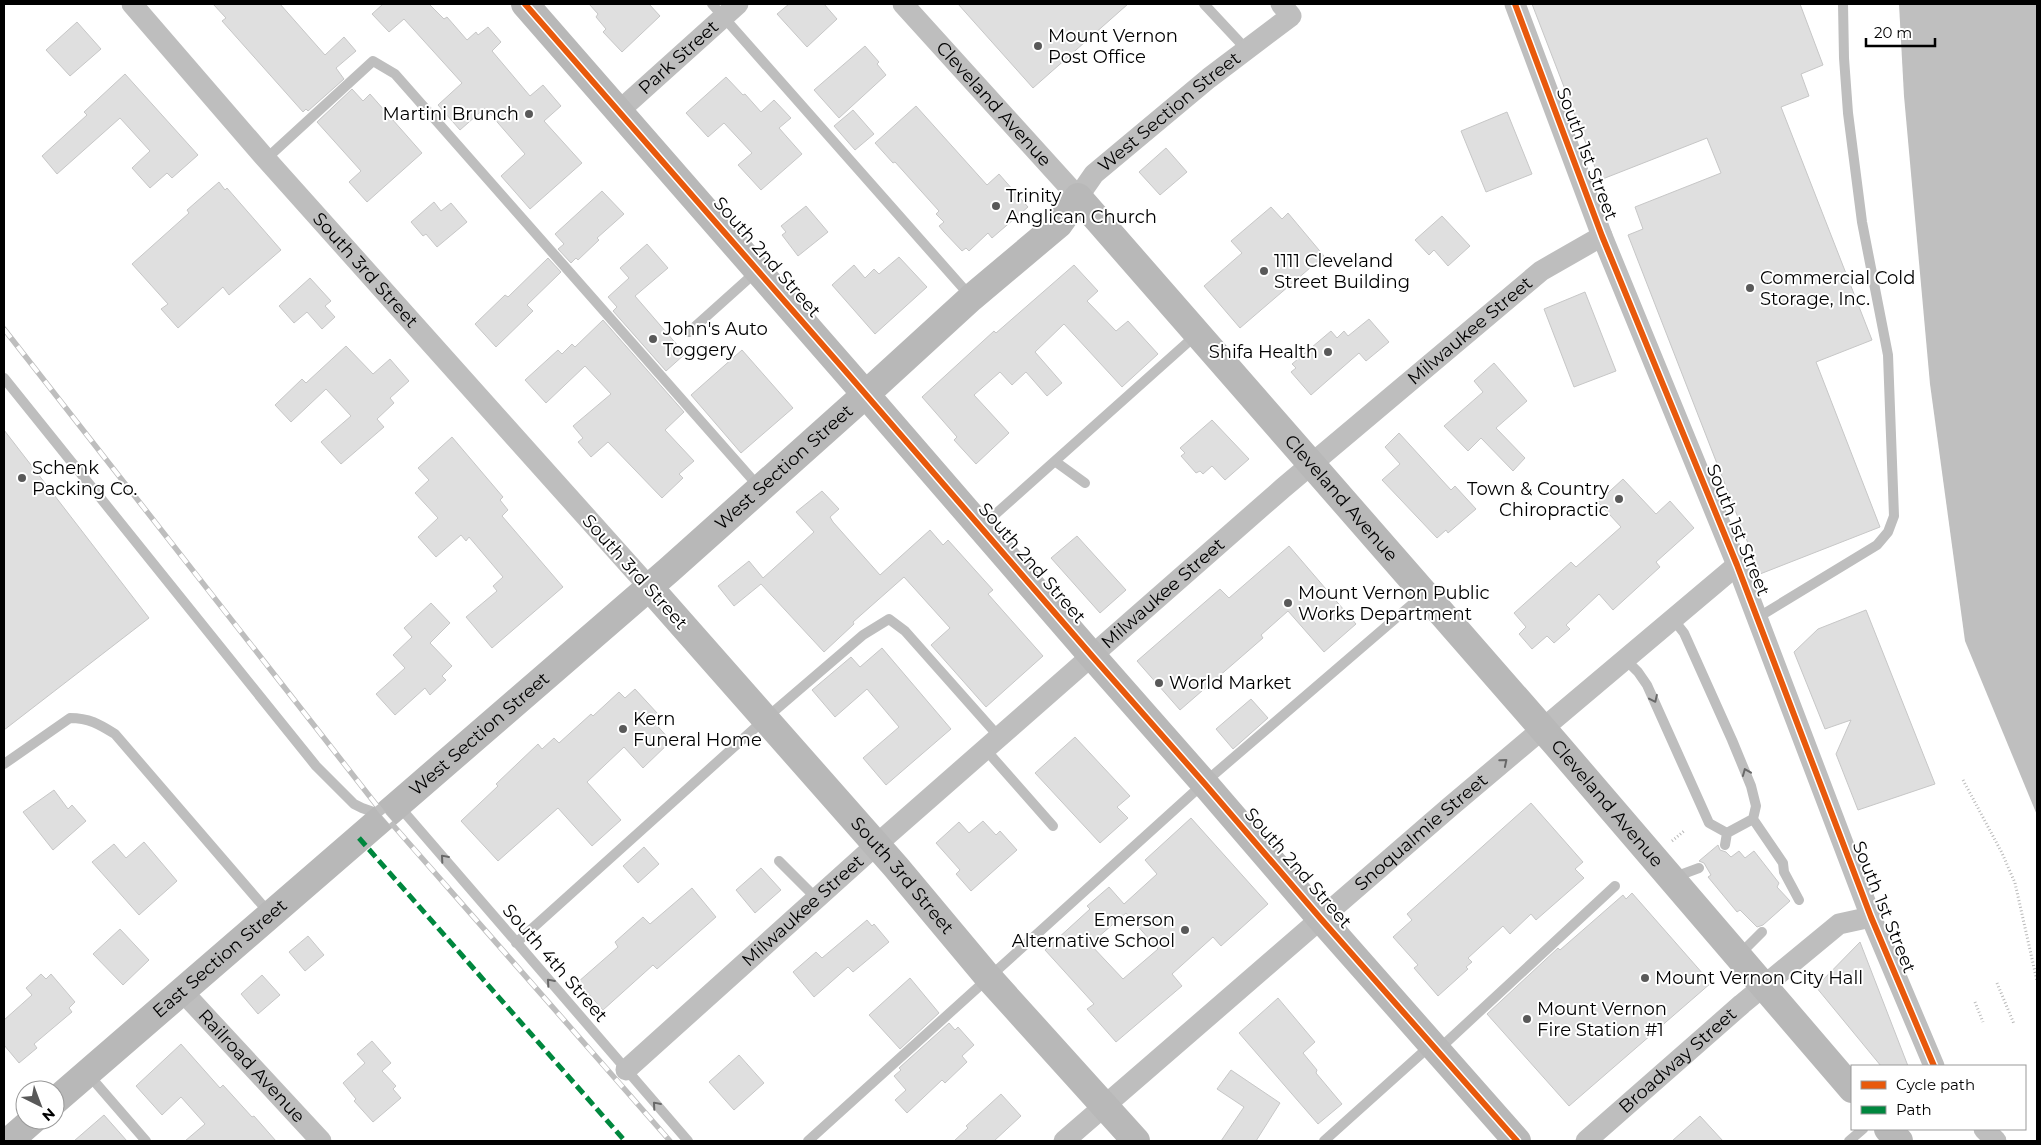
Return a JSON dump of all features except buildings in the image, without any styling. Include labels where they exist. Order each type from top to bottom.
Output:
[{"type":"street","name":"South 3rd Street","points":[[132,4],[266,159],[649,587],[876,845],[988,977],[1136,1141]]},
{"type":"street","name":"South 2nd Street","points":[[525,4],[1321,919],[1517,1141]]},
{"type":"street","name":"Cleveland Avenue","points":[[903,4],[1078,197],[1543,730],[1851,1087]]},
{"type":"street","name":"South 1st Street","points":[[1515,4],[1602,236],[1737,565],[1870,917],[1932,1061]]},
{"type":"street","name":"Park Street","points":[[619,111],[724,8]]},
{"type":"street","name":"West Section Street","points":[[392,811],[649,587],[972,298],[1058,224],[1094,174],[1246,49],[1286,10]]},
{"type":"street","name":"Milwaukee Street","points":[[626,1070],[876,845],[1277,494],[1541,271],[1602,236]]},
{"type":"street","name":"Snoqualmie Street","points":[[1064,1141],[1444,812],[1737,565]]},
{"type":"street","name":"East Section Street","points":[[65,1093],[392,811]]},
{"type":"street","name":"Broadway Street","points":[[1586,1141],[1763,986],[1839,924],[1870,917]]},
{"type":"street","name":"Railroad Avenue","points":[[183,992],[321,1141]]},
{"type":"street","points":[[9,1141],[22,1130]]},
{"type":"street","points":[[1889,1130],[1899,1141]]},
{"type":"street","points":[[1985,1130],[1996,1141]]},
{"type":"lane","points":[[1204,4],[1246,49]]},
{"type":"lane","points":[[1757,618],[1877,545],[1888,532],[1894,516],[1888,355],[1862,222],[1849,123],[1844,58],[1843,4]]},
{"type":"lane","points":[[724,8],[972,298]]},
{"type":"lane","points":[[266,159],[373,61],[395,74],[760,489]]},
{"type":"lane","points":[[689,332],[758,270]]},
{"type":"lane","points":[[981,527],[1056,462],[1197,334]]},
{"type":"lane","points":[[4,378],[316,766],[354,804],[362,808],[392,811]]},
{"type":"lane","points":[[1056,462],[1086,483]]},
{"type":"lane","points":[[808,1141],[1204,783],[1424,594]]},
{"type":"lane","points":[[516,943],[765,719],[863,635],[889,619],[905,631],[993,744],[1053,826]]},
{"type":"lane","points":[[1673,619],[1684,633],[1732,740],[1751,786],[1756,806],[1753,819],[1727,834],[1725,845]]},
{"type":"lane","points":[[1626,660],[1647,685],[1709,823],[1727,834]]},
{"type":"lane","points":[[4,764],[70,718],[84,718],[97,722],[115,734],[270,915]]},
{"type":"lane","name":"South 4th Street","points":[[392,811],[516,943],[688,1141]]},
{"type":"lane","points":[[1753,819],[1783,863],[1784,872],[1799,900]]},
{"type":"lane","points":[[779,860],[816,899]]},
{"type":"lane","points":[[1671,878],[1699,868]]},
{"type":"lane","points":[[1324,1141],[1435,1048],[1615,886]]},
{"type":"lane","points":[[1738,955],[1762,932]]},
{"type":"lane","points":[[88,1073],[146,1141]]},
{"type":"lane","points":[[1849,1141],[1862,1130]]},
{"type":"path","points":[[1963,780],[2002,853],[2015,882],[2037,981]]},
{"type":"path","points":[[1672,841],[1684,831]]},
{"type":"path","points":[[1997,983],[2014,1024]]},
{"type":"path","points":[[1976,1002],[1984,1022]]},
{"type":"shaded area","points":[[1899,4],[2037,4],[2037,815],[1965,641],[1930,384],[1904,96]]},
{"type":"railway","points":[[4,329],[385,816],[670,1141]]},
{"type":"marked path","points":[[359,838],[625,1141]]},
{"type":"cycle path","points":[[525,4],[1321,919],[1517,1141]]},
{"type":"cycle path","points":[[1515,4],[1602,236],[1737,565],[1871,917],[1934,1065]]},
{"type":"place","name":"Mount Vernon Post Office","points":[[1038,46]]},
{"type":"place","name":"Martini Brunch","points":[[529,114]]},
{"type":"place","name":"Trinity Anglican Church","points":[[996,206]]},
{"type":"place","name":"1111 Cleveland Street Building","points":[[1264,271]]},
{"type":"place","name":"Commercial Cold Storage, Inc.","points":[[1750,288]]},
{"type":"place","name":"John's Auto Toggery","points":[[653,339]]},
{"type":"place","name":"Shifa Health","points":[[1328,352]]},
{"type":"place","name":"Schenk Packing Co.","points":[[22,478]]},
{"type":"place","name":"Town & Country Chiropractic","points":[[1619,499]]},
{"type":"place","name":"Mount Vernon Public Works Department","points":[[1288,603]]},
{"type":"place","name":"World Market","points":[[1159,683]]},
{"type":"place","name":"Kern Funeral Home","points":[[623,729]]},
{"type":"place","name":"Emerson Alternative School","points":[[1185,930]]},
{"type":"place","name":"Mount Vernon City Hall","points":[[1645,978]]},
{"type":"place","name":"Mount Vernon Fire Station #1","points":[[1527,1019]]}]
